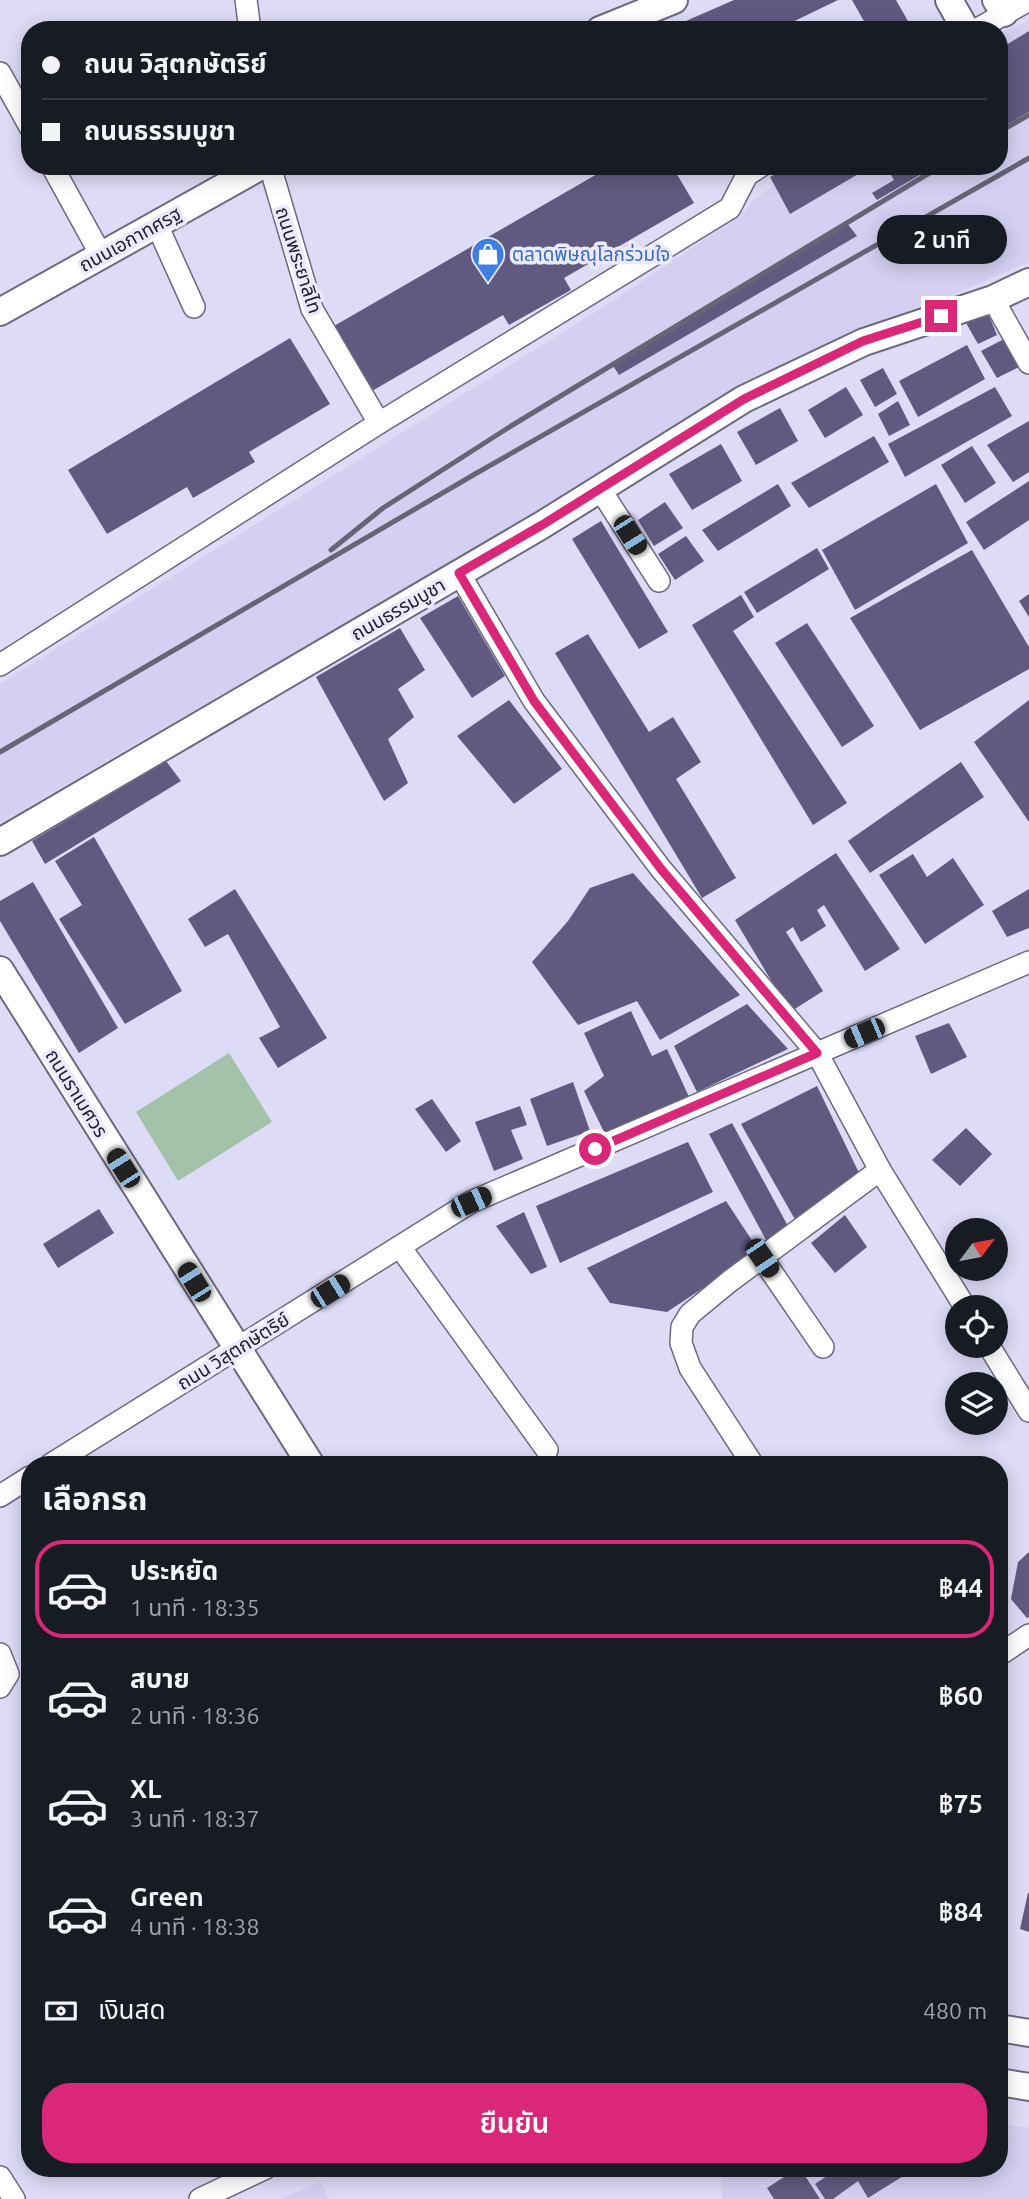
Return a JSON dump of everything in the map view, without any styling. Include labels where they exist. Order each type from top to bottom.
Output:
[{"type":"main road","points":[[617,21],[647,5],[674,0]]},
{"type":"main road","points":[[949,0],[961,21]]},
{"type":"main road","name":"ถนนเอกาทศรฐ","points":[[0,312],[245,175]]},
{"type":"main road","name":"ถนนธรรมบูชา","points":[[0,842],[459,573],[744,399],[863,341],[993,299],[1029,282]]},
{"type":"main road","name":"ถนนราเมศวร","points":[[0,970],[305,1456]]},
{"type":"main road","points":[[1008,2030],[1029,2033]]},
{"type":"main road","points":[[1008,2084],[1029,2087]]},
{"type":"street","points":[[246,0],[249,21]]},
{"type":"street","points":[[985,21],[1000,7],[1029,0]]},
{"type":"street","points":[[0,73],[21,111]]},
{"type":"street","points":[[57,175],[101,256]]},
{"type":"street","name":"ถนนพระยาลิไท","points":[[273,175],[312,309],[379,424]]},
{"type":"street","points":[[0,665],[379,424],[730,208],[747,175]]},
{"type":"street","points":[[156,225],[194,307]]},
{"type":"street","points":[[993,299],[1029,363]]},
{"type":"street","points":[[600,489],[659,581]]},
{"type":"street","points":[[459,573],[534,701],[661,869],[817,1053],[880,1170],[958,1295]]},
{"type":"street","name":"ถนน วิสุตกษัตริย์","points":[[64,1456],[471,1202],[1029,961]]},
{"type":"street","points":[[747,1456],[690,1368],[681,1343],[682,1327],[690,1314],[880,1170]]},
{"type":"street","points":[[401,1247],[547,1450]]},
{"type":"street","points":[[762,1258],[823,1348]]},
{"type":"street","points":[[996,1358],[1029,1411]]},
{"type":"street","points":[[0,1496],[21,1483]]},
{"type":"street","points":[[1008,1649],[1029,1635]]},
{"type":"street","points":[[0,1654],[8,1674],[0,1687]]},
{"type":"street","points":[[0,2177],[13,2199]]},
{"type":"street","points":[[200,2199],[247,2177]]},
{"type":"shaded area","points":[[1029,20],[1029,262],[880,326],[497,534],[0,823],[0,684],[605,306],[742,214],[753,200],[788,175],[1008,175],[1008,30]]},
{"type":"shaded area","points":[[1008,2124],[1029,2128],[1029,2199],[722,2199],[721,2177],[1008,2177]]},
{"type":"shaded area","points":[[320,2182],[329,2199],[281,2199]]},
{"type":"green space","points":[[229,1053],[272,1122],[178,1181],[136,1112]]},
{"type":"building","points":[[734,0],[838,0],[795,21],[686,21]]},
{"type":"building","points":[[852,0],[896,0],[908,21],[864,21]]},
{"type":"building","points":[[1029,31],[1029,112],[1008,124],[1008,55],[1008,44]]},
{"type":"building","name":"ตลาดพิษณุโลกร่วมใจ","points":[[595,175],[677,175],[694,203],[564,278],[571,290],[509,325],[503,315],[372,391],[334,326]]},
{"type":"building","points":[[774,175],[857,175],[790,214],[770,177]]},
{"type":"building","points":[[891,175],[920,175],[877,200],[872,193],[894,180]]},
{"type":"building","points":[[846,222],[857,236],[619,375],[612,364]]},
{"type":"building","points":[[988,313],[997,335],[978,344],[966,323]]},
{"type":"building","points":[[290,338],[330,404],[249,452],[255,462],[193,498],[187,487],[107,534],[68,470]]},
{"type":"building","points":[[1004,339],[1019,367],[997,378],[981,351]]},
{"type":"building","points":[[967,345],[985,379],[918,417],[899,381]]},
{"type":"building","points":[[883,368],[897,394],[875,407],[860,380]]},
{"type":"building","points":[[846,387],[863,415],[825,438],[808,410]]},
{"type":"building","points":[[995,387],[1012,416],[905,477],[888,444]]},
{"type":"building","points":[[898,401],[910,425],[889,436],[878,414]]},
{"type":"building","points":[[780,408],[798,441],[756,465],[737,432]]},
{"type":"building","points":[[1029,421],[1029,472],[1013,482],[987,445]]},
{"type":"building","points":[[874,436],[889,462],[809,508],[791,483]]},
{"type":"building","points":[[721,444],[742,481],[692,510],[669,474]]},
{"type":"building","points":[[972,446],[996,483],[965,503],[941,465]]},
{"type":"building","points":[[1029,481],[1029,520],[984,550],[966,522]]},
{"type":"building","points":[[778,484],[791,506],[718,551],[702,530]]},
{"type":"building","points":[[936,484],[968,543],[855,610],[822,550]]},
{"type":"building","points":[[665,502],[683,528],[654,546],[638,520]]},
{"type":"building","points":[[601,521],[668,632],[639,649],[572,539]]},
{"type":"building","points":[[686,536],[704,561],[675,580],[658,554]]},
{"type":"building","points":[[817,548],[829,569],[757,613],[744,592]]},
{"type":"building","points":[[972,550],[1029,647],[1029,669],[920,730],[850,618]]},
{"type":"building","points":[[1029,594],[1029,617],[1019,601]]},
{"type":"building","points":[[741,595],[754,617],[733,631],[847,803],[813,825],[692,625]]},
{"type":"building","points":[[458,596],[505,676],[472,698],[420,618]]},
{"type":"building","points":[[807,623],[874,726],[842,747],[775,643]]},
{"type":"building","points":[[400,628],[425,670],[398,689],[414,717],[388,739],[408,783],[384,801],[316,677]]},
{"type":"building","points":[[588,634],[649,732],[673,717],[701,762],[676,779],[736,878],[702,898],[555,653]]},
{"type":"building","points":[[509,700],[562,769],[514,804],[457,736]]},
{"type":"building","points":[[1029,700],[1029,822],[974,742]]},
{"type":"building","points":[[166,761],[181,781],[45,864],[32,841]]},
{"type":"building","points":[[961,762],[984,797],[870,873],[848,841]]},
{"type":"building","points":[[94,837],[182,991],[125,1024],[59,919],[82,905],[55,861]]},
{"type":"building","points":[[836,853],[900,949],[865,971],[824,905],[817,910],[826,926],[801,942],[793,927],[786,932],[823,991],[790,1012],[735,920]]},
{"type":"building","points":[[913,854],[927,877],[953,858],[984,905],[925,944],[879,875]]},
{"type":"building","points":[[633,873],[740,995],[660,1040],[637,1001],[578,1025],[532,962],[568,921],[590,888]]},
{"type":"building","points":[[33,882],[118,1028],[79,1053],[0,921],[0,901]]},
{"type":"building","points":[[235,889],[327,1038],[278,1068],[259,1038],[280,1027],[228,934],[205,947],[188,919]]},
{"type":"building","points":[[1029,889],[1029,928],[1007,937],[992,911]]},
{"type":"building","points":[[747,1004],[788,1049],[697,1092],[674,1046]]},
{"type":"building","points":[[631,1011],[652,1056],[667,1049],[690,1099],[604,1132],[584,1091],[604,1076],[584,1033]]},
{"type":"building","points":[[949,1023],[967,1057],[931,1074],[915,1036]]},
{"type":"building","points":[[573,1082],[590,1131],[547,1146],[530,1099]]},
{"type":"building","points":[[817,1086],[861,1177],[797,1223],[741,1124]]},
{"type":"building","points":[[432,1099],[461,1141],[446,1152],[415,1109]]},
{"type":"building","points":[[520,1106],[527,1125],[511,1130],[523,1159],[494,1171],[475,1122]]},
{"type":"building","points":[[732,1123],[789,1228],[766,1240],[709,1134]]},
{"type":"building","points":[[966,1128],[992,1154],[960,1186],[932,1160]]},
{"type":"building","points":[[688,1142],[713,1192],[560,1263],[536,1206]]},
{"type":"building","points":[[726,1201],[759,1251],[667,1312],[610,1303],[587,1268]]},
{"type":"building","points":[[99,1209],[114,1233],[58,1268],[43,1244]]},
{"type":"building","points":[[524,1212],[547,1267],[531,1274],[496,1226]]},
{"type":"building","points":[[845,1215],[867,1247],[835,1273],[811,1243]]},
{"type":"building","points":[[1029,1552],[1027,1618],[1011,1599],[1018,1562]]},
{"type":"building","points":[[1029,1893],[1029,1932],[1020,1929]]},
{"type":"building","points":[[784,2177],[806,2177],[820,2199],[774,2199],[767,2188]]},
{"type":"building","points":[[826,2177],[902,2177],[868,2198],[858,2181],[833,2199],[825,2199],[815,2184]]},
{"type":"railway","points":[[1008,127],[1029,115]]},
{"type":"railway","points":[[1008,170],[1029,158]]},
{"type":"railway","points":[[331,550],[383,508],[511,426],[926,175]]},
{"type":"railway","points":[[0,752],[475,474],[999,175]]},
{"type":"place","name":"ตลาดพิษณุโลกร่วมใจ","points":[[488,284]]},
{"type":"route","points":[[595,1149],[817,1053],[661,869],[534,701],[459,573],[542,525],[744,399],[863,341],[941,316]]}]
